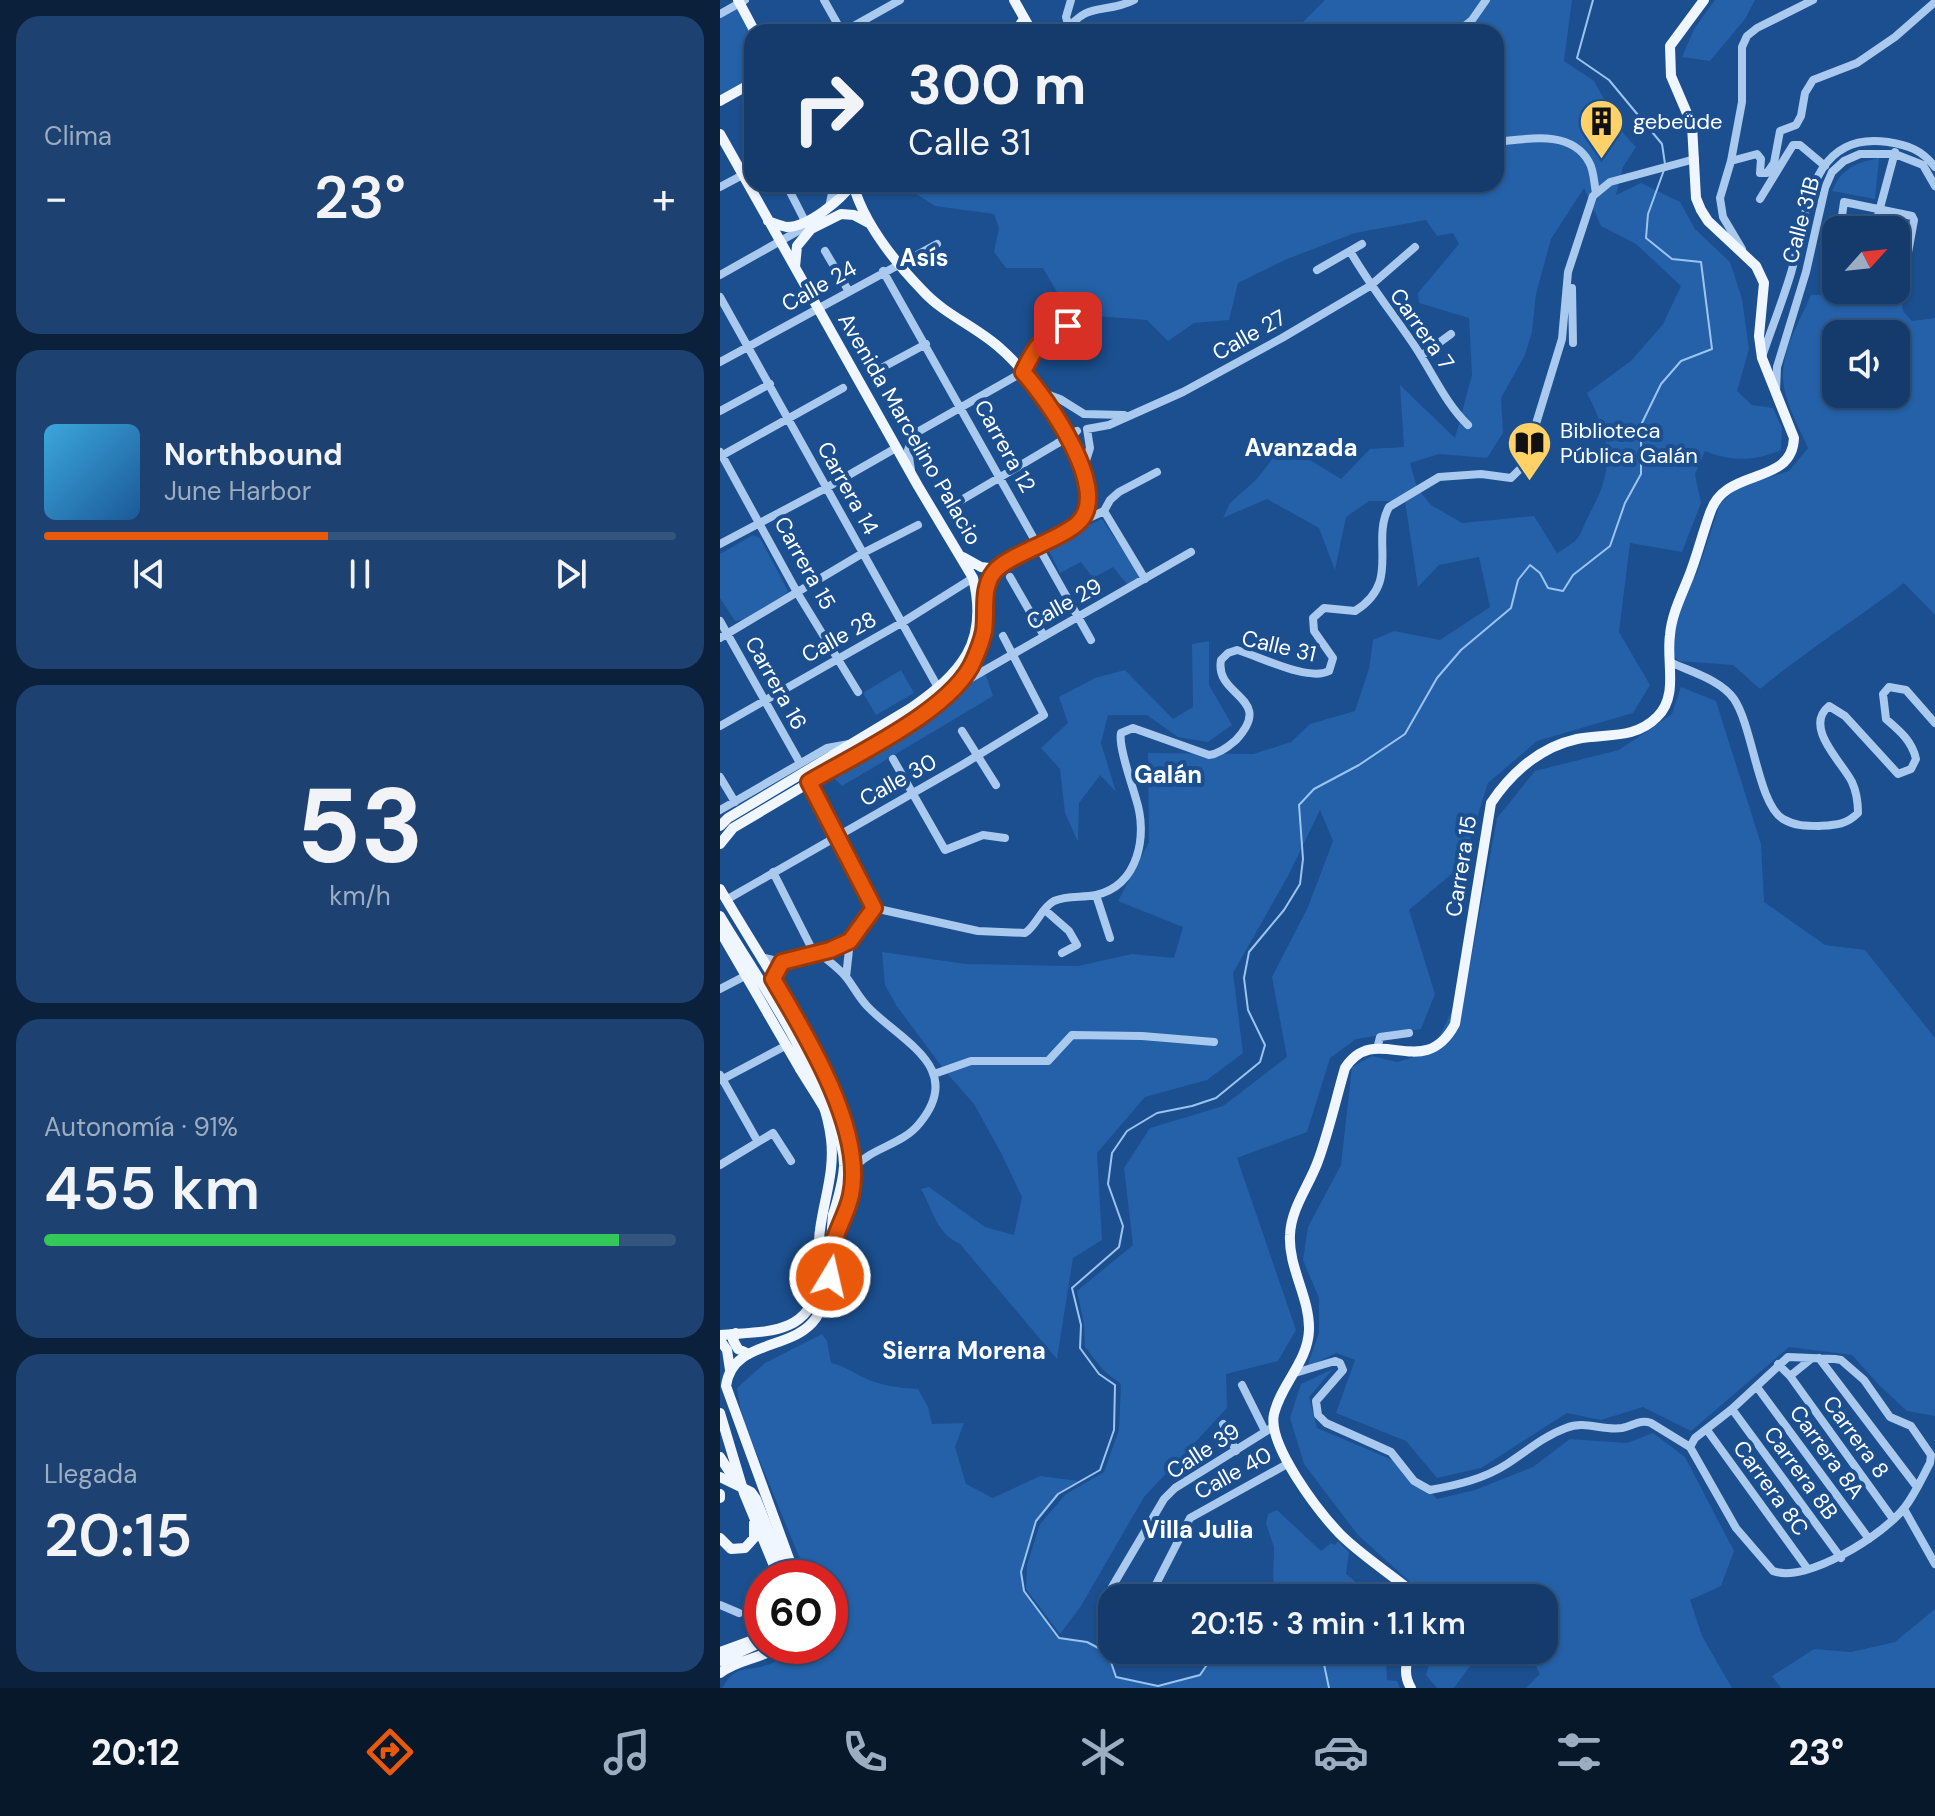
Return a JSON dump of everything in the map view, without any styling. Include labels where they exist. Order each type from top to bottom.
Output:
[{"type":"main road","points":[[1014,0],[1027,24]]},
{"type":"main road","name":"Carrera 15","points":[[1377,1049],[1430,1050],[1449,1036],[1455,1024],[1491,803],[1506,781],[1555,746],[1578,739],[1617,737],[1647,727],[1661,714],[1670,695],[1669,637],[1676,607],[1712,505],[1721,492],[1733,485],[1775,470],[1788,461],[1794,450],[1794,438],[1762,358],[1759,336],[1764,283],[1745,253],[1708,221],[1701,210],[1696,198],[1691,160],[1692,125],[1671,76],[1668,55],[1674,38],[1704,0]]},
{"type":"main road","points":[[741,1],[751,24]]},
{"type":"main road","points":[[1021,24],[1024,19]]},
{"type":"main road","points":[[720,101],[744,88]]},
{"type":"main road","name":"Avenida Marcelino Palacio","points":[[720,134],[744,167]]},
{"type":"main road","name":"Avenida Marcelino Palacio","points":[[720,844],[733,828],[804,773],[918,718],[966,658],[975,629],[977,593],[973,578],[780,243],[756,192]]},
{"type":"main road","points":[[768,221],[787,227],[805,221],[842,198],[846,192]]},
{"type":"main road","points":[[856,192],[871,224],[899,264],[941,308],[999,347],[1041,392],[1083,470],[1088,499],[1080,522]]},
{"type":"main road","points":[[795,268],[799,240],[811,229],[841,214],[854,215],[871,224]]},
{"type":"main road","name":"Avenida Marcelino Palacio","points":[[720,826],[728,818],[853,743],[955,688],[969,671],[979,649],[984,630],[986,592],[996,569],[1080,522]]},
{"type":"main road","points":[[956,551],[967,561],[996,569]]},
{"type":"main road","points":[[720,889],[723,903],[772,1002]]},
{"type":"main road","points":[[723,903],[761,957],[826,1075],[842,1119],[853,1169],[852,1194],[831,1251]]},
{"type":"main road","points":[[720,916],[818,1084],[831,1139],[832,1169],[820,1230],[819,1283],[812,1306],[796,1322],[780,1329],[736,1333],[720,1338],[727,1350],[730,1370]]},
{"type":"main road","points":[[720,931],[835,1131],[844,1163],[833,1215],[829,1289],[816,1318],[801,1331],[749,1354],[730,1370],[726,1380],[726,1392],[781,1560]]},
{"type":"main road","points":[[1377,1049],[1362,1050],[1351,1058],[1345,1068],[1317,1163],[1293,1218],[1290,1235],[1292,1256],[1309,1332],[1295,1373],[1281,1395],[1269,1429],[1289,1463],[1342,1536],[1402,1584]]},
{"type":"main road","points":[[736,1333],[733,1340],[735,1345],[749,1354]]},
{"type":"main road","points":[[720,1413],[753,1517],[777,1560]]},
{"type":"main road","points":[[720,1457],[744,1493]]},
{"type":"main road","points":[[720,1477],[751,1492],[780,1560]]},
{"type":"main road","points":[[720,1538],[731,1549],[745,1548],[754,1538],[753,1517]]},
{"type":"main road","points":[[721,1657],[744,1647]]},
{"type":"main road","points":[[720,1673],[744,1661]]},
{"type":"main road","points":[[1406,1664],[1405,1679],[1411,1688]]},
{"type":"street","points":[[824,0],[838,24]]},
{"type":"street","points":[[856,24],[900,0]]},
{"type":"street","points":[[1067,24],[1071,0]]},
{"type":"street","points":[[1072,24],[1086,10],[1134,0]]},
{"type":"street","points":[[1467,24],[1486,0]]},
{"type":"street","points":[[1745,253],[1723,217],[1720,198],[1731,161],[1742,102],[1741,58],[1745,40],[1757,28],[1813,0]]},
{"type":"street","points":[[720,14],[741,1]]},
{"type":"street","points":[[1731,161],[1757,154],[1761,159],[1759,170],[1763,175],[1767,173],[1774,163],[1780,131],[1796,125],[1805,93],[1813,80],[1857,63],[1895,37],[1935,2]]},
{"type":"street","points":[[1504,141],[1533,137],[1561,140],[1571,145],[1589,160],[1596,193]]},
{"type":"street","name":"Calle 31B","points":[[1762,358],[1791,273],[1813,184],[1823,165],[1838,150],[1860,143],[1897,143]]},
{"type":"street","points":[[1877,216],[1897,143],[1919,150],[1935,167]]},
{"type":"street","points":[[1760,199],[1793,145],[1800,145],[1832,172]]},
{"type":"street","name":"Calle 31B","points":[[1776,396],[1777,367],[1832,172],[1844,161],[1860,154],[1895,154]]},
{"type":"street","points":[[1895,154],[1923,165],[1935,186]]},
{"type":"street","name":"Calle 31","points":[[874,908],[978,931],[1025,933],[1053,902],[1066,897],[1096,895],[1125,879],[1141,838],[1143,820],[1121,748],[1119,738],[1122,732],[1133,728],[1209,755],[1230,745],[1247,728],[1250,714],[1245,702],[1220,670],[1221,660],[1228,653],[1237,650],[1318,674],[1329,671],[1333,658],[1314,631],[1313,618],[1324,608],[1355,611],[1375,594],[1389,507],[1439,477],[1481,474],[1511,478],[1523,466],[1562,339],[1568,272],[1587,210],[1596,193],[1610,182],[1691,160]]},
{"type":"street","points":[[720,187],[744,174]]},
{"type":"street","points":[[720,275],[800,230],[805,221],[790,192]]},
{"type":"street","points":[[829,207],[832,192]]},
{"type":"street","points":[[1842,216],[1844,202],[1912,216],[1910,242]]},
{"type":"street","name":"Calle 24","points":[[720,362],[937,244]]},
{"type":"street","points":[[1317,270],[1362,244]]},
{"type":"street","name":"Calle 27","points":[[999,478],[1082,430],[1109,425],[1183,392],[1370,286],[1415,247]]},
{"type":"street","points":[[825,251],[848,290]]},
{"type":"street","name":"Carrera 7","points":[[1350,251],[1370,286],[1421,356],[1458,416],[1468,425]]},
{"type":"street","name":"Carrera 12","points":[[883,271],[1091,640]]},
{"type":"street","points":[[1568,272],[1572,283],[1573,343]]},
{"type":"street","name":"Carrera 14","points":[[720,297],[941,693]]},
{"type":"street","points":[[912,476],[908,450],[914,434],[1023,372],[1037,344],[1055,330],[1068,326],[1097,329]]},
{"type":"street","points":[[1421,356],[1451,334]]},
{"type":"street","points":[[874,372],[926,344]]},
{"type":"street","points":[[720,411],[770,384]]},
{"type":"street","points":[[721,455],[843,388]]},
{"type":"street","points":[[1041,392],[1060,399],[1084,414],[1100,417],[1129,415]]},
{"type":"street","points":[[1082,430],[1090,448],[1083,470]]},
{"type":"street","points":[[720,544],[896,448]]},
{"type":"street","name":"Carrera 15","points":[[721,455],[798,594],[858,692]]},
{"type":"street","points":[[1080,522],[1104,511],[1119,492],[1157,472]]},
{"type":"street","points":[[953,505],[999,478]]},
{"type":"street","points":[[1104,511],[1145,579]]},
{"type":"street","points":[[724,636],[863,553],[918,525]]},
{"type":"street","name":"Calle 29","points":[[955,688],[1191,552]]},
{"type":"street","points":[[1010,577],[1044,636]]},
{"type":"street","name":"Calle 28","points":[[720,726],[903,622],[973,578]]},
{"type":"street","name":"Carrera 16","points":[[720,621],[724,636],[764,700],[874,908]]},
{"type":"street","points":[[1003,636],[1012,653]]},
{"type":"street","name":"Calle 30","points":[[723,903],[1044,715],[1012,653]]},
{"type":"street","points":[[1670,662],[1718,684],[1733,698],[1745,720],[1770,805],[1780,818],[1799,826],[1841,825],[1858,813],[1858,797],[1851,780],[1834,756],[1819,723],[1822,712],[1829,706],[1845,716],[1898,774],[1911,769],[1916,759],[1905,736],[1886,719],[1883,694],[1889,687],[1906,690],[1935,723]]},
{"type":"street","points":[[962,731],[996,785]]},
{"type":"street","points":[[893,759],[945,850],[983,835],[1005,838]]},
{"type":"street","points":[[720,810],[804,773]]},
{"type":"street","points":[[720,777],[735,802]]},
{"type":"street","points":[[773,872],[816,953],[846,977],[869,1008],[931,1065],[934,1074],[934,1099],[918,1126],[907,1136],[868,1155],[853,1169]]},
{"type":"street","points":[[1096,895],[1110,938]]},
{"type":"street","points":[[846,977],[850,941],[874,908]]},
{"type":"street","points":[[1045,910],[1069,931],[1077,945],[1062,953]]},
{"type":"street","points":[[761,957],[782,962],[850,941]]},
{"type":"street","points":[[772,1002],[773,979],[782,962]]},
{"type":"street","points":[[720,989],[745,976]]},
{"type":"street","points":[[1377,1049],[1380,1037],[1409,1033]]},
{"type":"street","points":[[934,1074],[971,1061],[1048,1061],[1072,1035],[1142,1036],[1214,1042]]},
{"type":"street","points":[[758,1142],[721,1078],[787,1045]]},
{"type":"street","points":[[720,1165],[773,1133],[791,1161]]},
{"type":"street","points":[[1295,1373],[1335,1361],[1340,1363],[1343,1370],[1316,1401],[1318,1415],[1326,1423],[1391,1452],[1414,1481],[1430,1490],[1473,1480],[1505,1466],[1568,1427],[1584,1423],[1603,1429],[1624,1428],[1644,1420],[1690,1447],[1736,1528],[1778,1573],[1789,1574],[1841,1558],[1869,1539],[1904,1509],[1930,1463],[1931,1455],[1911,1426],[1890,1417],[1864,1380],[1850,1367],[1835,1359],[1788,1357],[1732,1409],[1695,1438],[1690,1447]]},
{"type":"street","points":[[1790,1376],[1815,1358]]},
{"type":"street","points":[[1815,1358],[1917,1487]]},
{"type":"street","name":"Carrera 8","points":[[1778,1364],[1790,1376],[1893,1519]]},
{"type":"street","points":[[1242,1385],[1269,1429]]},
{"type":"street","name":"Carrera 8A","points":[[1757,1387],[1869,1539]]},
{"type":"street","name":"Carrera 8B","points":[[1732,1409],[1841,1558]]},
{"type":"street","points":[[1223,1424],[1236,1451]]},
{"type":"street","name":"Calle 39","points":[[1114,1584],[1164,1499],[1175,1488],[1269,1429]]},
{"type":"street","name":"Carrera 8C","points":[[1707,1430],[1807,1568]]},
{"type":"street","name":"Calle 40","points":[[1156,1584],[1190,1518],[1289,1463]]},
{"type":"street","points":[[1904,1509],[1935,1564]]},
{"type":"street","points":[[720,1605],[739,1613]]},
{"type":"shaded area","points":[[1325,0],[1572,0],[1564,61],[1594,81],[1623,133],[1636,147],[1623,167],[1616,195],[1641,183],[1680,202],[1695,229],[1730,262],[1742,299],[1749,349],[1737,391],[1752,405],[1773,408],[1782,428],[1781,450],[1762,456],[1743,459],[1705,451],[1695,474],[1701,503],[1682,552],[1630,543],[1619,632],[1650,685],[1633,713],[1537,741],[1488,783],[1462,865],[1409,910],[1435,994],[1421,1029],[1356,1039],[1330,1058],[1307,1132],[1237,1158],[1296,1330],[1278,1361],[1226,1374],[1227,1408],[1144,1497],[1081,1606],[1060,1634],[1026,1589],[1027,1565],[1040,1524],[1066,1494],[1104,1472],[1119,1430],[1121,1384],[1104,1371],[1085,1347],[1077,1291],[1133,1245],[1124,1168],[1150,1128],[1223,1106],[1287,1057],[1272,977],[1308,907],[1333,841],[1320,810],[1288,876],[1233,973],[1243,1053],[1207,1080],[1145,1097],[1097,1153],[1102,1240],[1073,1258],[1057,1359],[960,1244],[945,1234],[921,1189],[929,1187],[985,1227],[1014,1235],[1022,1197],[974,1104],[896,1005],[885,985],[882,952],[966,964],[1078,966],[1132,954],[1174,958],[1183,927],[1118,901],[1149,842],[1148,753],[1253,754],[1291,742],[1310,724],[1355,711],[1369,669],[1373,640],[1394,631],[1440,640],[1490,607],[1479,557],[1439,565],[1418,587],[1405,501],[1369,501],[1346,517],[1335,570],[1319,528],[1267,499],[1223,518],[1230,503],[1257,479],[1279,450],[1297,452],[1341,479],[1370,449],[1404,447],[1400,385],[1455,438],[1472,375],[1469,318],[1419,303],[1418,293],[1459,244],[1453,233],[1437,236],[1426,220],[1355,233],[1287,259],[1238,283],[1229,320],[1194,323],[1168,341],[1147,320],[1070,314],[1043,268],[1006,268],[994,252],[999,228],[994,214],[935,206],[913,192],[1504,192],[1504,24],[1301,24]],"holes":[[[1584,188],[1601,226],[1636,244],[1681,286],[1663,324],[1631,361],[1587,393],[1605,438],[1607,465],[1599,494],[1579,536],[1557,553],[1534,516],[1462,523],[1431,505],[1417,488],[1410,463],[1439,454],[1487,458],[1503,433],[1501,398],[1525,355],[1532,332],[1536,294],[1551,239]]]},
{"type":"shaded area","points":[[1715,0],[1755,0],[1745,19],[1710,61],[1682,57],[1694,29]]},
{"type":"shaded area","points":[[738,8],[747,24],[744,24],[744,83],[720,97],[720,18]]},
{"type":"shaded area","points":[[1879,158],[1875,199],[1832,191],[1850,168]]},
{"type":"shaded area","points":[[1811,295],[1822,295],[1822,304],[1902,304],[1903,311],[1912,321],[1935,318],[1935,615],[1904,583],[1760,689],[1733,665],[1679,661],[1672,654],[1680,600],[1697,573],[1720,504],[1738,487],[1789,471],[1808,448],[1789,405],[1783,367]]},
{"type":"shaded area","points":[[1102,519],[1141,577],[1127,584],[1113,567],[1093,578],[1081,562],[1060,573],[1046,545]]},
{"type":"shaded area","points":[[753,535],[760,538],[788,591],[742,620],[735,621],[720,598],[720,554]]},
{"type":"shaded area","points":[[1209,641],[1209,685],[1232,725],[1208,742],[1178,737],[1147,715],[1108,715],[1101,743],[1116,792],[1100,775],[1079,803],[1078,842],[1065,813],[1060,769],[1041,748],[1068,723],[1059,697],[1095,678],[1125,670],[1173,719],[1193,707],[1192,644]]},
{"type":"shaded area","points":[[981,661],[993,696],[842,786],[830,774],[946,703]]},
{"type":"shaded area","points":[[901,670],[914,693],[876,715],[863,693]]},
{"type":"shaded area","points":[[1681,687],[1716,701],[1761,844],[1764,902],[1825,945],[1865,950],[1935,1038],[1935,1416],[1907,1411],[1852,1355],[1789,1347],[1691,1431],[1643,1407],[1601,1420],[1567,1413],[1481,1468],[1437,1478],[1406,1441],[1336,1413],[1355,1360],[1336,1353],[1307,1367],[1319,1333],[1319,1298],[1303,1260],[1308,1227],[1341,1165],[1352,1067],[1372,1056],[1397,1062],[1421,1055],[1437,1041],[1467,981],[1497,818],[1535,771],[1619,750],[1672,714]]},
{"type":"shaded area","points":[[822,1334],[827,1341],[831,1363],[880,1383],[918,1389],[928,1407],[932,1424],[964,1423],[955,1447],[966,1484],[993,1498],[1040,1476],[1079,1481],[1058,1494],[1036,1521],[1021,1572],[1023,1591],[1059,1638],[1087,1642],[1098,1648],[1098,1664],[1112,1664],[1116,1677],[1158,1686],[1200,1675],[1207,1664],[1386,1664],[1387,1680],[1397,1681],[1400,1688],[722,1688],[737,1672],[771,1664],[848,1664],[848,1560],[801,1560],[742,1418],[737,1388],[765,1363]]},
{"type":"shaded area","points":[[1333,1369],[1309,1397],[1317,1428],[1402,1464],[1437,1499],[1475,1490],[1533,1467],[1570,1439],[1627,1443],[1653,1433],[1685,1457],[1734,1551],[1721,1586],[1690,1600],[1702,1636],[1732,1688],[1526,1688],[1540,1674],[1535,1664],[1558,1664],[1558,1584],[1412,1584],[1358,1535],[1304,1464],[1290,1418],[1301,1384]]},
{"type":"shaded area","points":[[1277,1510],[1321,1551],[1338,1541],[1349,1552],[1346,1574],[1358,1584],[1273,1584],[1274,1547],[1266,1524],[1268,1514]]},
{"type":"shaded area","points":[[1935,1609],[1935,1688],[1781,1688],[1772,1676],[1814,1649],[1851,1652],[1895,1642]]},
{"type":"shaded area","points":[[1429,1664],[1471,1664],[1454,1688],[1437,1688],[1426,1675]]},
{"type":"waterway","points":[[1593,0],[1577,58],[1609,80],[1662,144],[1665,164]]},
{"type":"waterway","points":[[1098,1648],[1087,1642],[1059,1638],[1024,1591],[1021,1572],[1036,1521],[1058,1494],[1100,1470],[1114,1430],[1115,1385],[1099,1374],[1080,1348],[1081,1325],[1072,1288],[1119,1247],[1123,1226],[1108,1184],[1112,1153],[1127,1131],[1157,1113],[1216,1098],[1260,1062],[1265,1045],[1248,1010],[1244,978],[1249,952],[1284,910],[1300,884],[1303,859],[1299,805],[1314,789],[1359,765],[1405,734],[1437,678],[1461,650],[1511,608],[1518,580],[1530,565],[1540,573],[1548,588],[1563,591],[1573,575],[1610,546],[1625,503],[1641,474],[1641,425],[1661,384],[1681,361],[1712,349],[1701,262],[1672,259],[1646,238],[1648,214],[1664,170]]},
{"type":"waterway","points":[[1112,1664],[1116,1677],[1158,1686],[1200,1675],[1207,1664]]},
{"type":"waterway","points":[[1324,1664],[1329,1688]]},
{"type":"place","name":"gebeüde","points":[[1602,160]]},
{"type":"place","name":"Biblioteca Pública Galán","points":[[1529,482]]},
{"type":"district","name":"Asís","points":[[924,257]]},
{"type":"district","name":"Avanzada","points":[[1301,447]]},
{"type":"district","name":"Galán","points":[[1168,774]]},
{"type":"district","name":"Sierra Morena","points":[[964,1350]]},
{"type":"district","name":"Villa Julia","points":[[1198,1529]]},
{"type":"route","points":[[830,1277],[831,1251],[852,1194],[853,1160],[826,1075],[773,979],[782,962],[830,950],[850,941],[874,908],[809,782],[918,718],[955,688],[969,671],[979,649],[984,630],[986,592],[996,569],[1080,522],[1087,508],[1088,491],[1083,470],[1041,392],[1023,372],[1037,344],[1055,330],[1068,326]]}]
